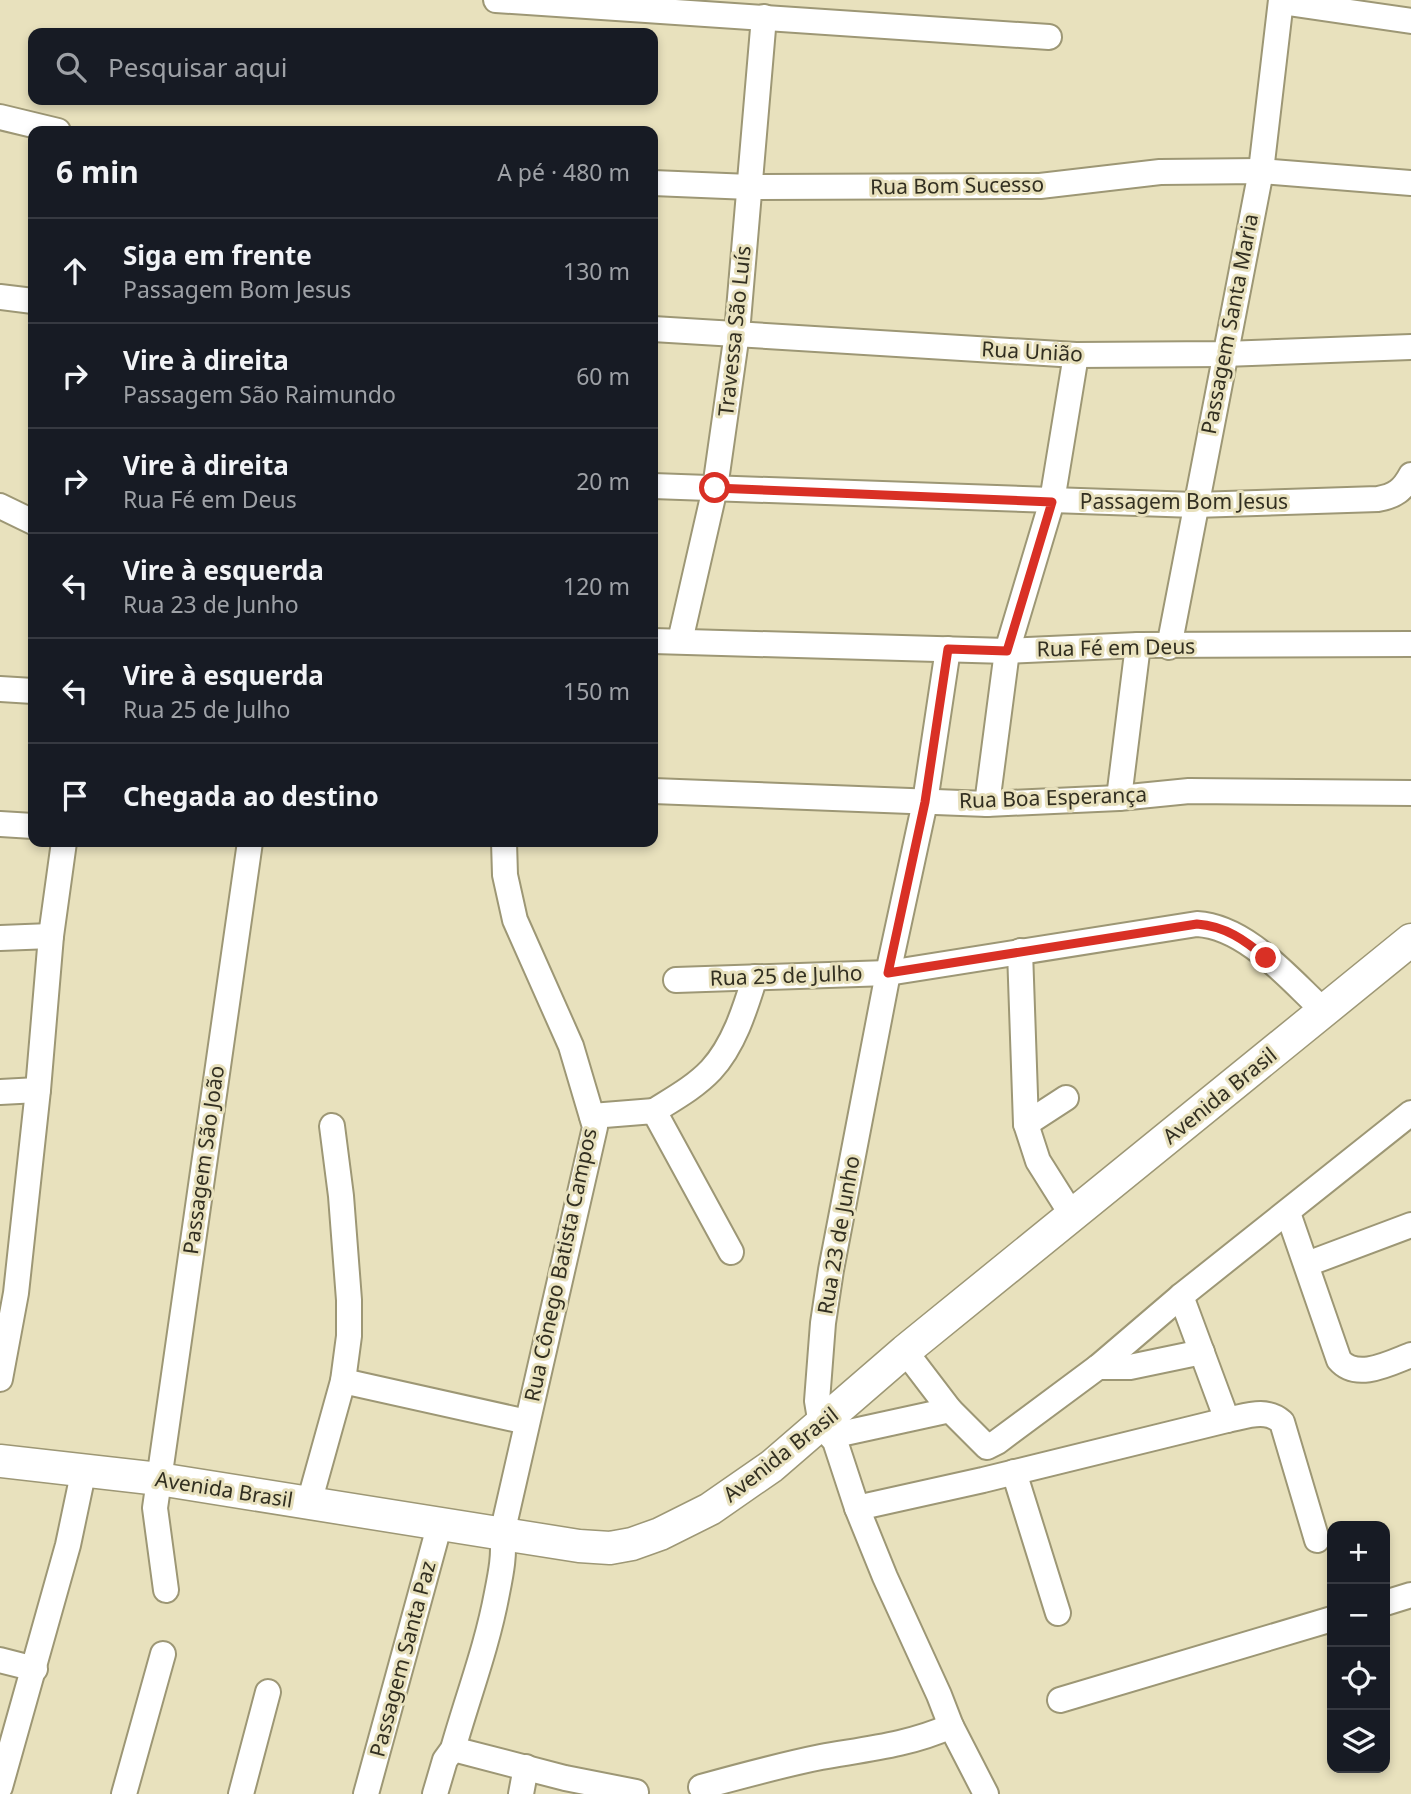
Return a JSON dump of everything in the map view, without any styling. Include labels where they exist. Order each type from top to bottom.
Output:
[{"type":"main road","name":"Avenida Brasil","points":[[0,1461],[159,1479],[590,1546],[610,1548],[660,1534],[710,1509],[826,1431],[905,1351],[1411,940]]},
{"type":"street","points":[[496,0],[1049,37]]},
{"type":"street","points":[[1281,1],[1411,22]]},
{"type":"street","name":"Passagem Santa Maria","points":[[1169,647],[1261,171],[1281,1]]},
{"type":"street","name":"Travessa São Luís","points":[[680,641],[715,488],[737,333],[764,17]]},
{"type":"street","points":[[0,117],[37,126]]},
{"type":"street","name":"Rua Bom Sucesso","points":[[658,183],[750,187],[1040,186],[1160,172],[1261,171],[1411,183]]},
{"type":"street","points":[[0,297],[28,300]]},
{"type":"street","name":"Rua União","points":[[658,329],[1076,355],[1224,354],[1411,347]]},
{"type":"street","points":[[987,804],[1007,651],[1052,502],[1076,355]]},
{"type":"street","name":"Passagem Bom Jesus","points":[[658,486],[1195,505],[1393,497],[1405,486],[1411,475]]},
{"type":"street","points":[[0,506],[28,520]]},
{"type":"street","name":"Rua Fé em Deus","points":[[658,641],[1007,651],[1138,645],[1169,647],[1411,644]]},
{"type":"street","points":[[1119,798],[1138,645]]},
{"type":"street","name":"Rua 23 de Junho","points":[[948,649],[925,802],[888,973],[823,1322],[817,1401],[826,1431],[885,1577],[951,1726],[986,1794]]},
{"type":"street","points":[[0,689],[28,691]]},
{"type":"street","name":"Rua Boa Esperança","points":[[658,791],[987,804],[1119,798],[1189,791],[1411,793]]},
{"type":"street","points":[[0,824],[28,826]]},
{"type":"street","points":[[0,1379],[8,1293],[38,1090],[51,936],[63,847]]},
{"type":"street","name":"Passagem São João","points":[[166,1590],[155,1508],[249,847]]},
{"type":"street","name":"Rua Cônego Batista Campos","points":[[435,1794],[445,1760],[453,1749],[490,1626],[504,1546],[502,1534],[595,1126],[572,1046],[514,920],[505,875],[504,847]]},
{"type":"street","name":"Rua 25 de Julho","points":[[676,980],[703,970],[755,977],[888,973],[1197,924],[1224,929],[1251,946],[1324,1011]]},
{"type":"street","points":[[0,938],[51,936]]},
{"type":"street","points":[[1020,951],[1026,1124],[1038,1161],[1072,1215]]},
{"type":"street","points":[[592,1116],[654,1111],[686,1091],[712,1069],[742,1017],[755,977]]},
{"type":"street","points":[[0,1092],[38,1090]]},
{"type":"street","points":[[1026,1124],[1066,1098]]},
{"type":"street","points":[[654,1111],[731,1252]]},
{"type":"street","points":[[987,1447],[1009,1434],[1098,1367],[1181,1296],[1411,1113]]},
{"type":"street","points":[[309,1503],[343,1381],[349,1336],[341,1196],[332,1126]]},
{"type":"street","points":[[1288,1213],[1343,1366],[1366,1370],[1411,1356]]},
{"type":"street","points":[[1307,1264],[1411,1225]]},
{"type":"street","points":[[1181,1296],[1227,1420]]},
{"type":"street","points":[[905,1351],[950,1410],[987,1447],[1005,1474],[1058,1613]]},
{"type":"street","points":[[1098,1367],[1130,1367],[1202,1352]]},
{"type":"street","points":[[343,1381],[527,1422]]},
{"type":"street","points":[[826,1431],[950,1410]]},
{"type":"street","points":[[857,1508],[1265,1413],[1275,1415],[1282,1422],[1317,1540]]},
{"type":"street","points":[[0,1787],[68,1545],[84,1469]]},
{"type":"street","name":"Passagem Santa Paz","points":[[366,1794],[440,1523]]},
{"type":"street","points":[[1390,1601],[1411,1595]]},
{"type":"street","points":[[1060,1700],[1327,1620]]},
{"type":"street","points":[[124,1794],[163,1654]]},
{"type":"street","points":[[0,1660],[35,1669]]},
{"type":"street","points":[[242,1794],[268,1692]]},
{"type":"street","points":[[701,1787],[820,1757],[926,1738],[951,1726]]},
{"type":"street","points":[[453,1749],[636,1793]]},
{"type":"street","points":[[521,1794],[526,1768]]},
{"type":"route","points":[[715,488],[1052,502],[1007,651],[948,649],[925,802],[888,973],[1197,924],[1224,929],[1266,958]]}]
